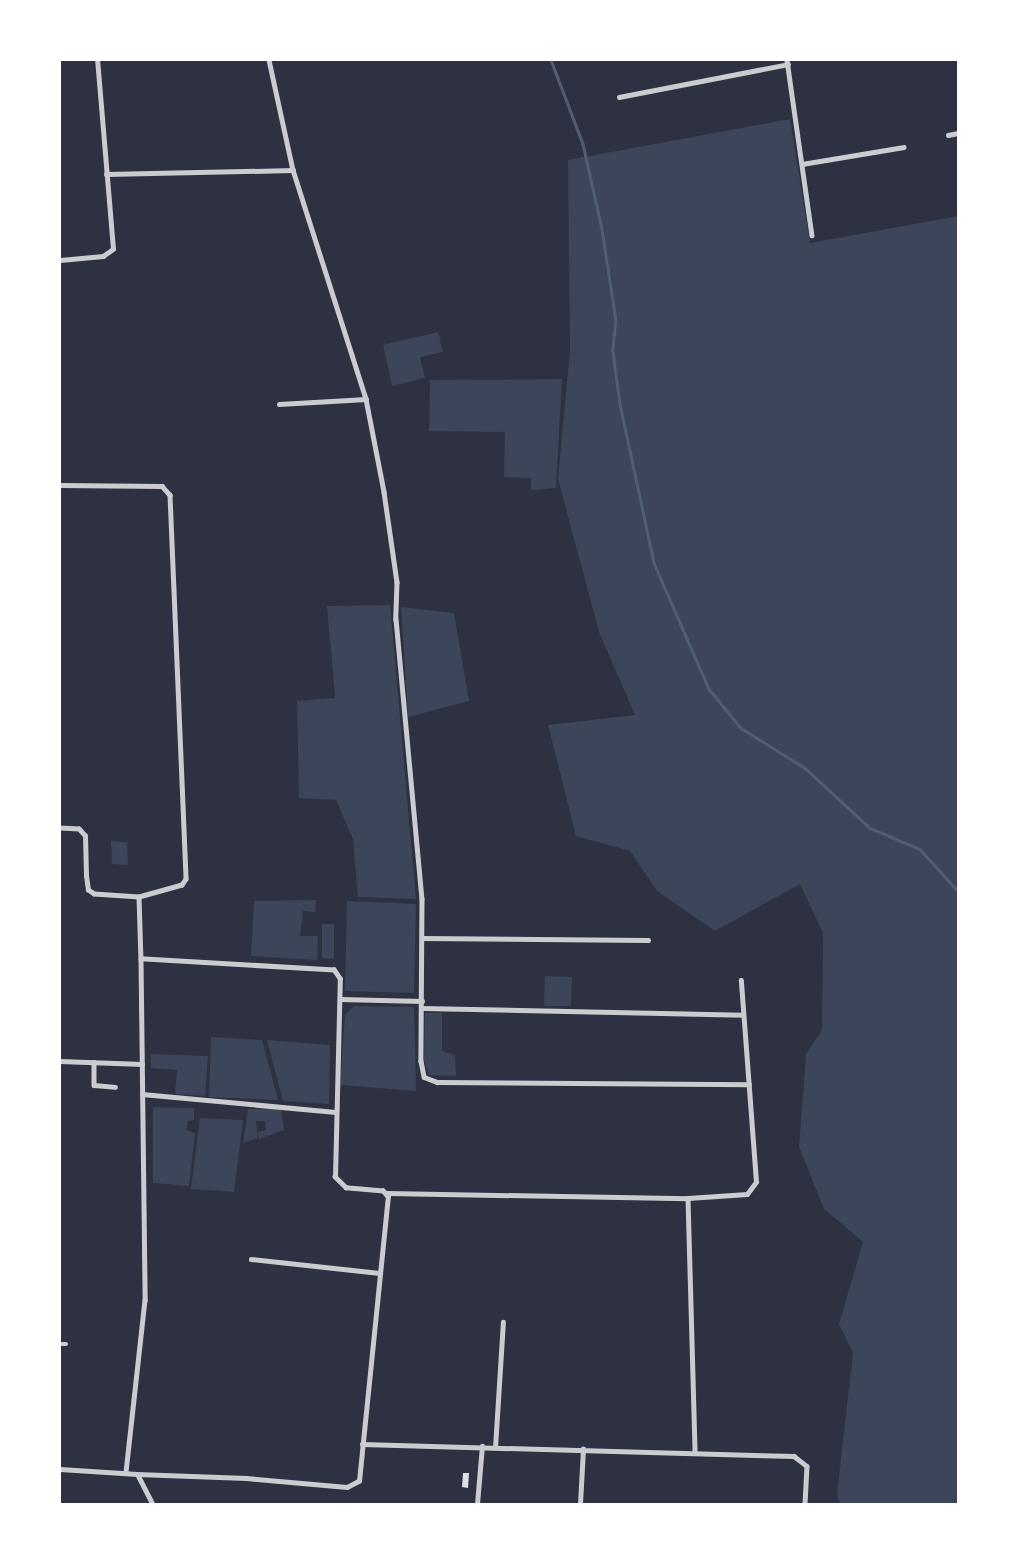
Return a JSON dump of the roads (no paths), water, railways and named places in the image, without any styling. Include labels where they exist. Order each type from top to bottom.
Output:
[{"type":"street","points":[[60,260],[111,252],[97,60]]},
{"type":"street","points":[[269,60],[293,170],[366,398],[397,582],[396,619],[423,939],[421,1067],[425,1077],[437,1082],[748,1084]]},
{"type":"street","points":[[620,97],[788,62],[812,235]]},
{"type":"street","points":[[948,135],[958,133]]},
{"type":"street","points":[[802,164],[904,147]]},
{"type":"street","points":[[106,174],[293,170]]},
{"type":"street","points":[[279,404],[366,398]]},
{"type":"street","points":[[60,485],[162,486],[172,504],[186,879],[182,886],[139,897],[113,898],[88,890],[85,836],[79,830],[60,828]]},
{"type":"street","points":[[127,1473],[145,1300],[139,897]]},
{"type":"street","points":[[423,939],[648,940]]},
{"type":"street","points":[[141,959],[324,967],[338,973],[340,999],[335,1112],[338,1182],[346,1188],[386,1193],[688,1198],[747,1194],[754,1188],[741,981]]},
{"type":"street","points":[[340,999],[422,1001]]},
{"type":"street","points":[[422,1008],[743,1014]]},
{"type":"street","points":[[60,1061],[142,1064]]},
{"type":"street","points":[[94,1062],[94,1085],[115,1087]]},
{"type":"street","points":[[142,1094],[335,1112]]},
{"type":"street","points":[[60,1469],[351,1487],[360,1478],[386,1193]]},
{"type":"street","points":[[688,1198],[695,1451]]},
{"type":"street","points":[[251,1259],[379,1272]]},
{"type":"street","points":[[495,1448],[503,1322]]},
{"type":"street","points":[[60,1344],[66,1344]]},
{"type":"street","points":[[362,1444],[695,1451],[800,1458],[807,1466],[805,1504]]},
{"type":"street","points":[[477,1504],[482,1446]]},
{"type":"street","points":[[580,1504],[583,1449]]},
{"type":"street","points":[[137,1474],[153,1504]]},
{"type":"waterway","points":[[551,60],[583,144],[602,229],[616,320],[613,351],[620,404],[654,563],[709,689],[741,728],[805,768],[870,828],[920,849],[958,891]]}]
